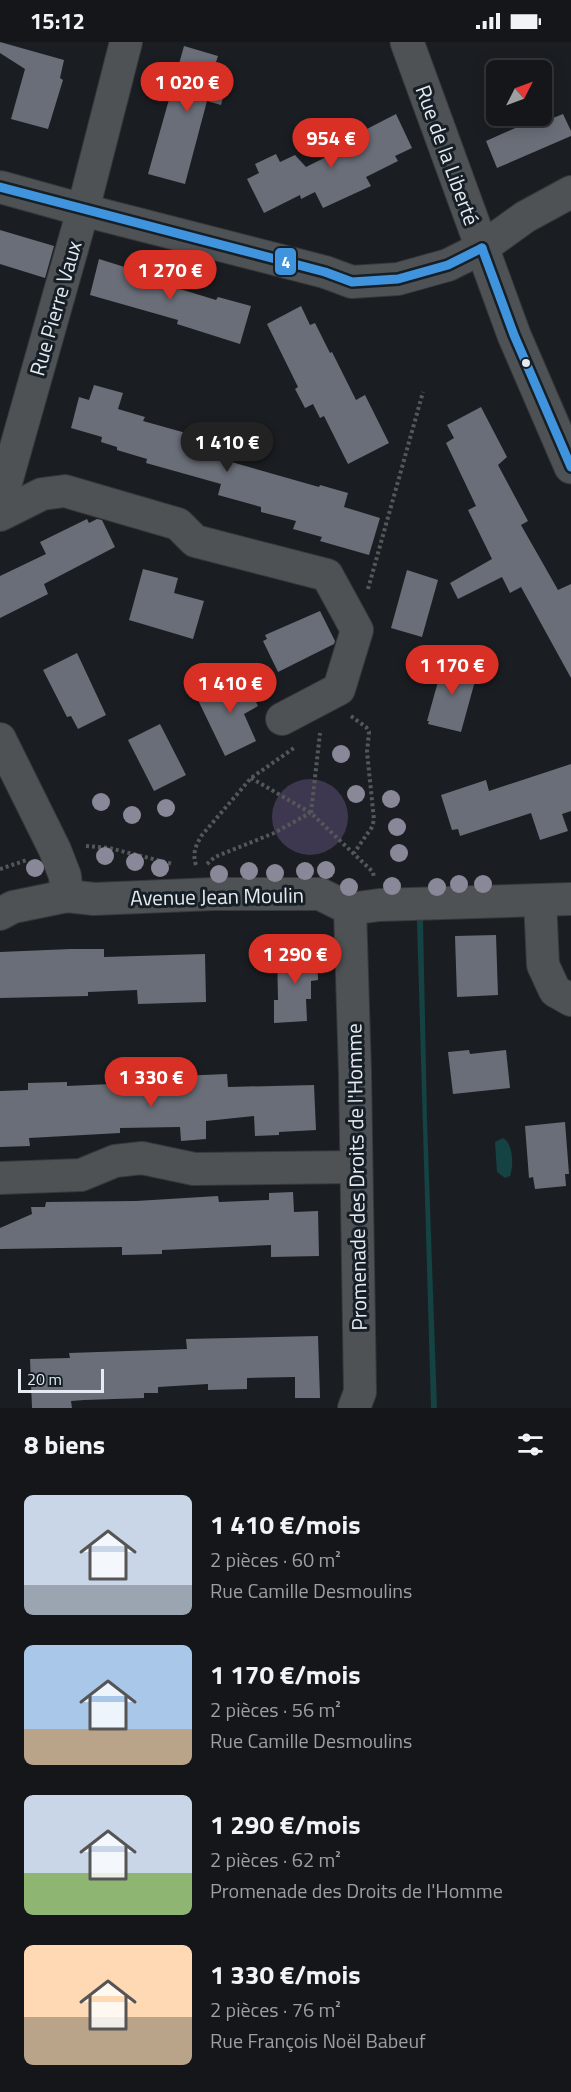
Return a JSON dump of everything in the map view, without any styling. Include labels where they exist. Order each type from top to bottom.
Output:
[{"type":"street","name":"Rue Pierre Vaux","points":[[0,504],[10,427],[83,210],[126,42]]},
{"type":"street","name":"Rue de la Liberté","points":[[407,42],[514,335],[571,467]]},
{"type":"street","points":[[0,187],[325,272],[352,282],[398,279],[448,265],[482,248],[525,217],[571,192]]},
{"type":"street","points":[[0,515],[42,494],[65,490],[178,524],[195,541],[327,575],[357,630],[335,698],[282,719]]},
{"type":"street","points":[[0,739],[55,850],[65,876],[67,896]]},
{"type":"street","name":"Avenue Jean Moulin","points":[[0,914],[13,907],[67,896],[94,899],[195,878],[320,894],[364,907],[571,899]]},
{"type":"street","points":[[540,900],[543,964],[555,991],[571,1000]]},
{"type":"street","name":"Promenade des Droits de l'Homme","points":[[354,1408],[360,1392],[355,1073],[364,907]]},
{"type":"street","points":[[0,1179],[81,1175],[115,1161],[142,1158],[194,1169],[355,1167]]},
{"type":"path","points":[[357,630],[423,392]]},
{"type":"path","points":[[311,813],[320,732],[335,698]]},
{"type":"path","points":[[335,698],[344,711],[356,718],[369,732],[367,752],[374,820],[372,827],[354,853]]},
{"type":"path","points":[[310,738],[320,732]]},
{"type":"path","points":[[195,878],[194,857],[196,845],[202,834],[250,778],[301,744]]},
{"type":"path","points":[[250,778],[311,813],[373,872],[364,907]]},
{"type":"path","points":[[195,878],[215,857],[274,832],[311,813]]},
{"type":"path","points":[[0,869],[55,850],[86,846],[109,848],[180,866]]},
{"type":"shaded area","points":[[310,779],[325,782],[337,790],[345,802],[348,817],[345,832],[337,844],[325,852],[310,855],[295,852],[283,844],[275,832],[272,817],[275,802],[283,790],[295,782]]},
{"type":"shaded area","points":[[417,920],[423,920],[437,1408],[431,1408]]},
{"type":"shaded area","points":[[503,1138],[509,1144],[512,1160],[510,1176],[505,1178],[497,1172],[495,1142]]},
{"type":"building","points":[[0,42],[64,60],[60,78],[63,80],[48,129],[11,119],[25,69],[0,53]]},
{"type":"building","points":[[184,46],[218,56],[214,68],[230,72],[221,105],[207,101],[185,184],[148,174]]},
{"type":"building","points":[[396,114],[412,148],[395,156],[398,161],[366,177],[371,186],[323,208],[315,192],[301,199],[300,195],[264,213],[247,179],[259,173],[255,164],[276,154],[280,162],[295,155],[306,167],[364,138],[361,132]]},
{"type":"building","points":[[563,114],[571,136],[497,168],[486,141],[520,126],[552,126],[552,118]]},
{"type":"building","points":[[0,230],[54,246],[45,278],[0,264]]},
{"type":"building","points":[[99,259],[131,269],[134,265],[159,273],[157,282],[216,300],[218,297],[251,306],[240,344],[177,324],[178,320],[90,295]]},
{"type":"building","points":[[301,306],[310,325],[315,323],[330,353],[332,352],[356,400],[365,395],[389,443],[348,464],[324,416],[320,418],[313,404],[305,408],[295,389],[298,387],[267,324]]},
{"type":"building","points":[[94,385],[123,393],[118,409],[145,417],[143,421],[218,442],[214,457],[348,493],[344,507],[380,518],[369,555],[320,541],[322,537],[293,529],[296,521],[261,512],[261,507],[218,495],[221,484],[146,463],[147,459],[117,450],[117,447],[101,442],[102,437],[71,428],[79,397],[89,400]]},
{"type":"building","points":[[481,407],[507,457],[498,465],[528,521],[521,525],[558,590],[571,584],[571,678],[521,587],[510,593],[502,577],[458,599],[450,583],[492,559],[468,510],[476,506],[446,443],[454,438],[447,425]]},
{"type":"building","points":[[87,519],[89,523],[97,519],[102,520],[115,547],[44,584],[48,594],[0,618],[0,576],[46,554],[40,542]]},
{"type":"building","points":[[143,569],[178,578],[174,593],[204,601],[193,639],[129,620]]},
{"type":"building","points":[[407,570],[438,580],[422,637],[391,628]]},
{"type":"building","points":[[320,611],[335,641],[334,644],[278,672],[263,641],[267,639],[265,635]]},
{"type":"building","points":[[77,653],[106,715],[78,729],[71,716],[67,717],[43,670]]},
{"type":"building","points":[[444,660],[478,670],[461,732],[428,724],[429,721],[427,721]]},
{"type":"building","points":[[242,675],[258,706],[244,714],[256,741],[225,756],[197,698]]},
{"type":"building","points":[[160,724],[186,775],[154,791],[128,740]]},
{"type":"building","points":[[571,764],[571,811],[562,814],[568,831],[540,840],[531,813],[460,836],[458,829],[452,830],[441,795],[486,780],[489,791]]},
{"type":"building","points":[[496,935],[498,995],[457,997],[455,936]]},
{"type":"building","points":[[104,949],[104,957],[205,954],[206,1002],[138,1004],[137,990],[88,992],[88,996],[0,998],[0,952]]},
{"type":"building","points":[[317,950],[318,980],[311,981],[311,999],[306,999],[307,1021],[274,1023],[274,1000],[278,1000],[277,952]]},
{"type":"building","points":[[469,1050],[470,1054],[506,1050],[510,1088],[453,1094],[448,1052]]},
{"type":"building","points":[[227,1074],[228,1087],[314,1085],[316,1130],[255,1136],[254,1116],[206,1121],[206,1139],[181,1141],[180,1127],[120,1128],[120,1133],[29,1138],[30,1146],[0,1147],[0,1091],[28,1090],[28,1083],[67,1082],[67,1086],[179,1081],[179,1076]]},
{"type":"building","points":[[565,1122],[569,1174],[565,1174],[566,1186],[535,1189],[533,1177],[529,1178],[525,1126]]},
{"type":"building","points":[[293,1192],[294,1212],[318,1211],[319,1256],[271,1257],[271,1245],[162,1250],[162,1254],[122,1255],[122,1247],[0,1249],[0,1228],[32,1214],[31,1207],[45,1207],[46,1202],[136,1201],[218,1196],[219,1202],[269,1200],[269,1193]]},
{"type":"building","points":[[318,1336],[320,1398],[295,1398],[295,1377],[247,1378],[247,1389],[208,1390],[208,1384],[158,1387],[158,1393],[144,1393],[144,1398],[71,1401],[72,1408],[32,1408],[30,1359],[70,1358],[69,1353],[187,1349],[186,1339]]},
{"type":"transit line","name":"4","points":[[0,187],[325,272],[352,282],[398,279],[448,265],[482,248]]},
{"type":"transit line","name":"4","points":[[482,248],[514,335],[571,467]]}]
